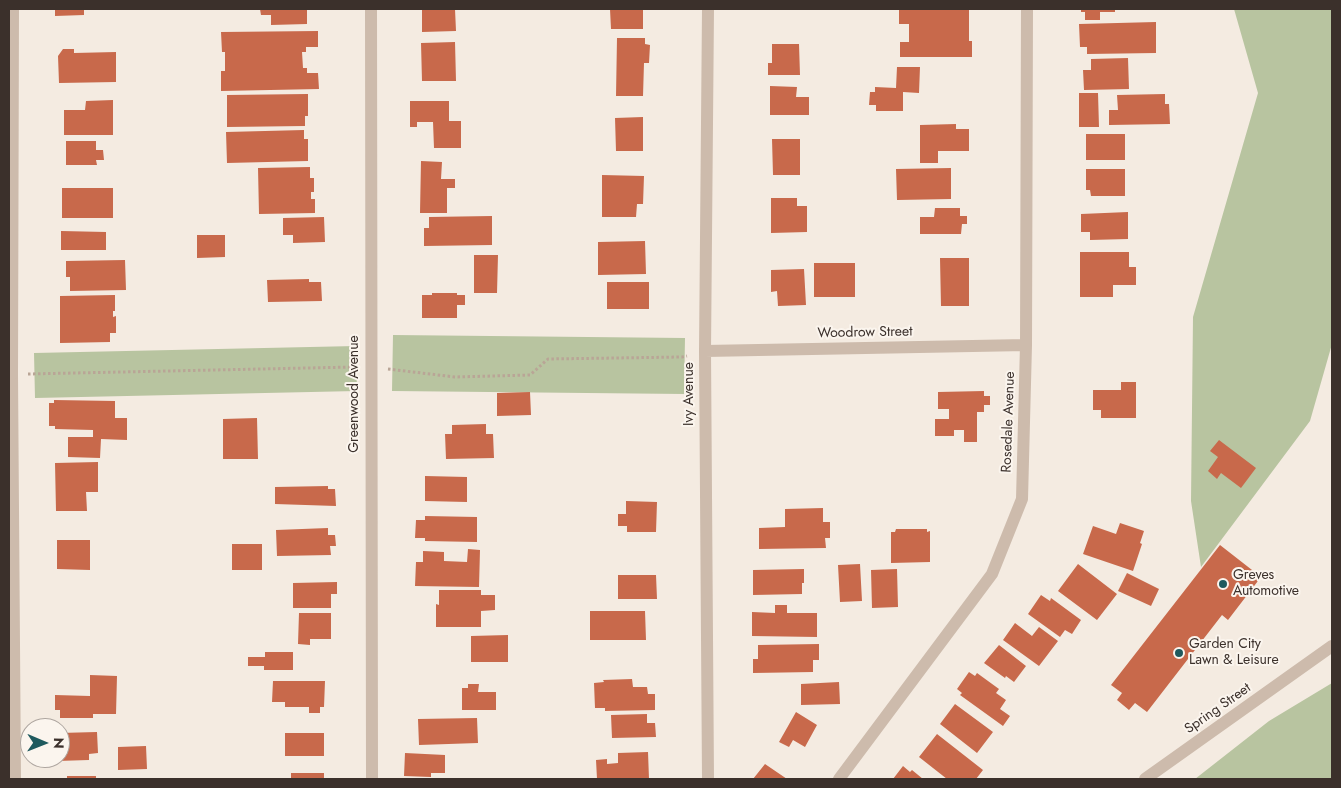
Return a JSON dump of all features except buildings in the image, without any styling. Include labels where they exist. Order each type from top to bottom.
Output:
[{"type":"street","points":[[13,9],[11,374],[16,779]]},
{"type":"street","name":"Greenwood Avenue","points":[[371,9],[372,779]]},
{"type":"street","name":"Ivy Avenue","points":[[708,9],[705,351],[708,779]]},
{"type":"street","name":"Rosedale Avenue","points":[[839,779],[992,574],[1022,499],[1026,345],[1027,9]]},
{"type":"street","name":"Woodrow Street","points":[[705,351],[1026,345]]},
{"type":"street","name":"Spring Street","points":[[1145,779],[1332,646]]},
{"type":"green space","points":[[1234,9],[1332,9],[1332,344],[1310,421],[1201,567],[1191,501],[1193,317],[1258,93]]},
{"type":"green space","points":[[393,335],[685,338],[684,394],[392,391]]},
{"type":"green space","points":[[356,346],[357,391],[35,398],[34,353]]},
{"type":"green space","points":[[1332,683],[1332,779],[1195,779],[1269,721]]},
{"type":"place","name":"Greves Automotive","points":[[1223,584]]},
{"type":"place","name":"Garden City Lawn & Leisure","points":[[1179,653]]}]
